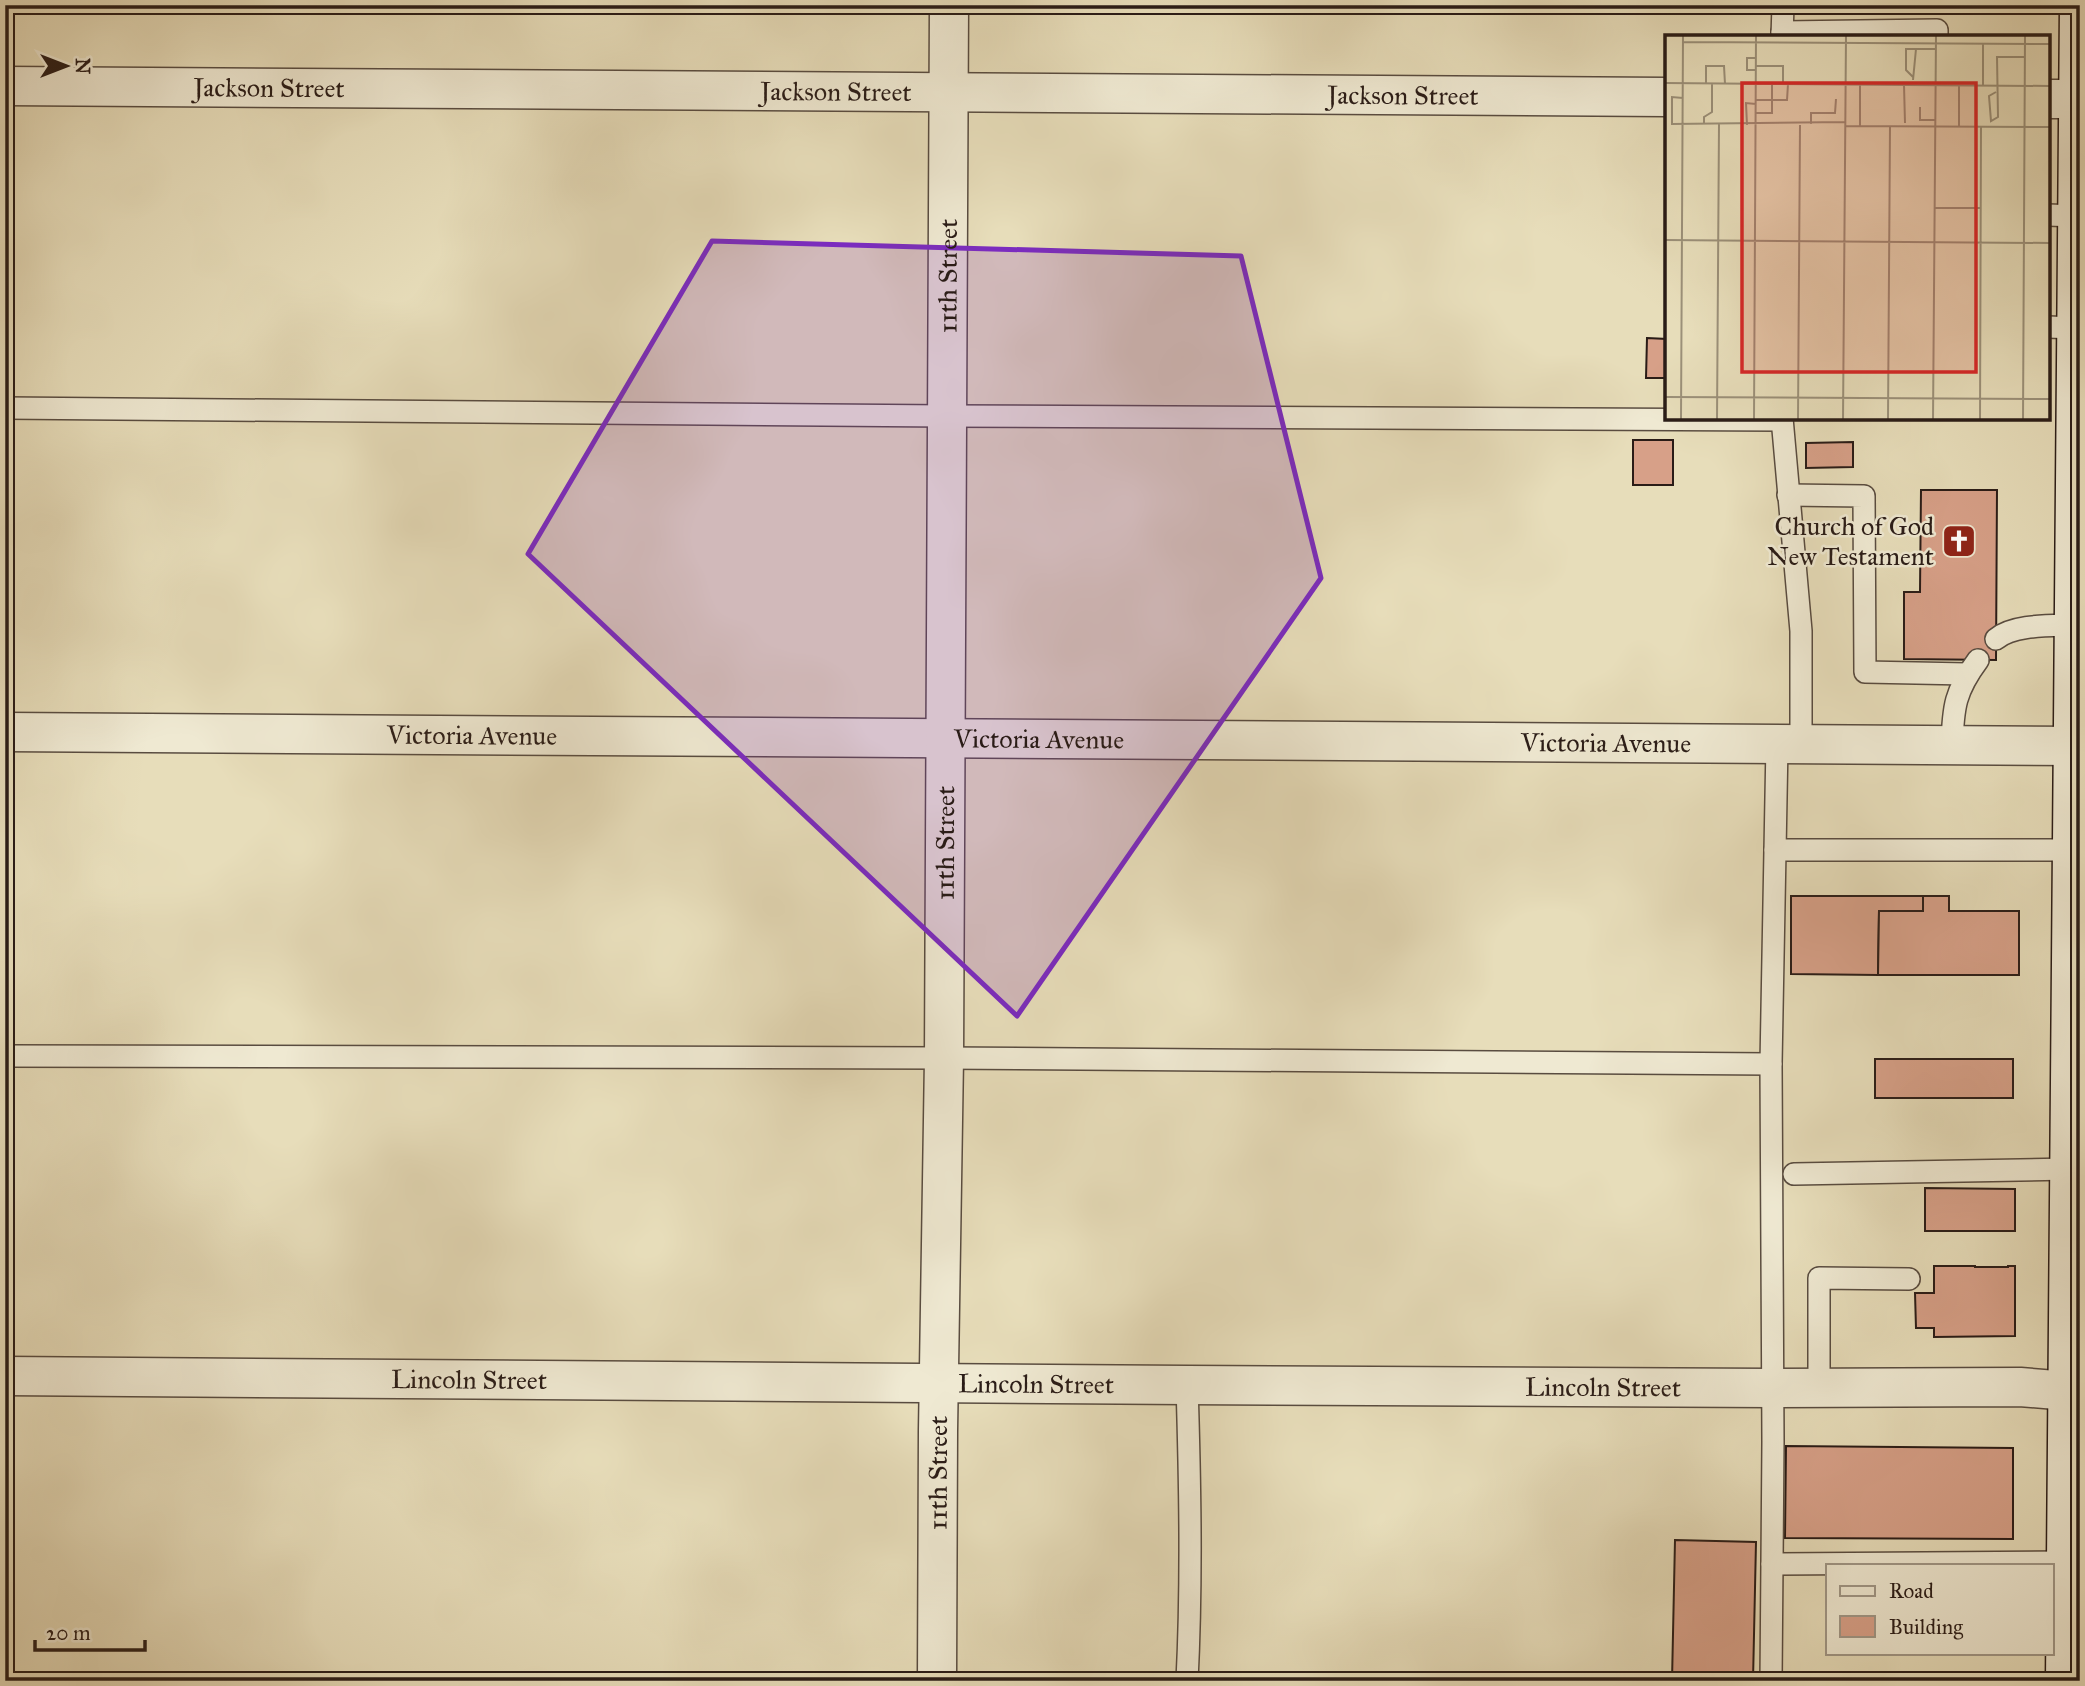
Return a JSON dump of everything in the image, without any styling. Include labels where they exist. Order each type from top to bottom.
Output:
[{"type":"street","name":"11th Street","points":[[937,1681],[944,1058],[949,5]]},
{"type":"street","points":[[2066,1681],[2066,1562],[2074,1392],[2074,1234],[2069,1169],[2072,850],[2076,746],[2070,312],[2063,216],[2069,99],[2079,5]]},
{"type":"street","name":"Jackson Street","points":[[5,86],[1665,97]]},
{"type":"street","name":"Victoria Avenue","points":[[5,732],[2076,746]]},
{"type":"street","name":"Lincoln Street","points":[[5,1376],[1186,1385],[2020,1387],[2074,1392]]},
{"type":"lane","points":[[1783,5],[1782,34],[1937,30],[1937,35]]},
{"type":"lane","points":[[5,408],[1665,419]]},
{"type":"lane","points":[[1771,1681],[1771,1064],[1775,850],[1801,631],[1782,420]]},
{"type":"lane","points":[[1788,495],[1864,496],[1865,672],[1972,667],[1957,696],[1952,745]]},
{"type":"lane","points":[[1996,639],[2002,633],[2020,629],[2074,625]]},
{"type":"lane","points":[[1775,850],[2072,850]]},
{"type":"lane","points":[[5,1056],[944,1058],[1771,1064]]},
{"type":"lane","points":[[1794,1174],[2069,1169]]},
{"type":"lane","points":[[1819,1388],[1819,1278],[1909,1279]]},
{"type":"lane","points":[[1186,1385],[1190,1502],[1190,1632],[1187,1681]]},
{"type":"lane","points":[[1772,1564],[2066,1562]]},
{"type":"highlighted area","points":[[712,241],[1241,256],[1321,578],[1017,1016],[528,554]]},
{"type":"building","points":[[1888,5],[1989,5],[1989,14],[1888,13]]},
{"type":"building","points":[[1647,338],[1665,339],[1665,378],[1646,378]]},
{"type":"building","points":[[1633,440],[1673,440],[1673,485],[1633,485]]},
{"type":"building","points":[[1853,442],[1853,467],[1806,468],[1806,443]]},
{"type":"building","name":"Church of God New Testament","points":[[1921,490],[1997,490],[1996,660],[1904,659],[1904,592],[1920,592]]},
{"type":"building","points":[[1791,896],[1923,896],[1923,911],[1879,911],[1878,975],[1791,974]]},
{"type":"building","points":[[1923,896],[1949,896],[1949,911],[2019,911],[2019,975],[1878,975],[1879,911],[1923,911]]},
{"type":"building","points":[[1875,1059],[2013,1059],[2013,1098],[1875,1098]]},
{"type":"building","points":[[1925,1188],[2015,1189],[2015,1231],[1925,1231]]},
{"type":"building","points":[[1934,1266],[2015,1266],[2015,1336],[1934,1337],[1934,1328],[1916,1328],[1915,1293],[1934,1293]]},
{"type":"building","points":[[1786,1446],[2013,1448],[2013,1539],[1785,1538]]},
{"type":"building","points":[[1675,1540],[1756,1542],[1753,1681],[1672,1681]]},
{"type":"place","name":"Church of God New Testament","points":[[1959,541]]}]
